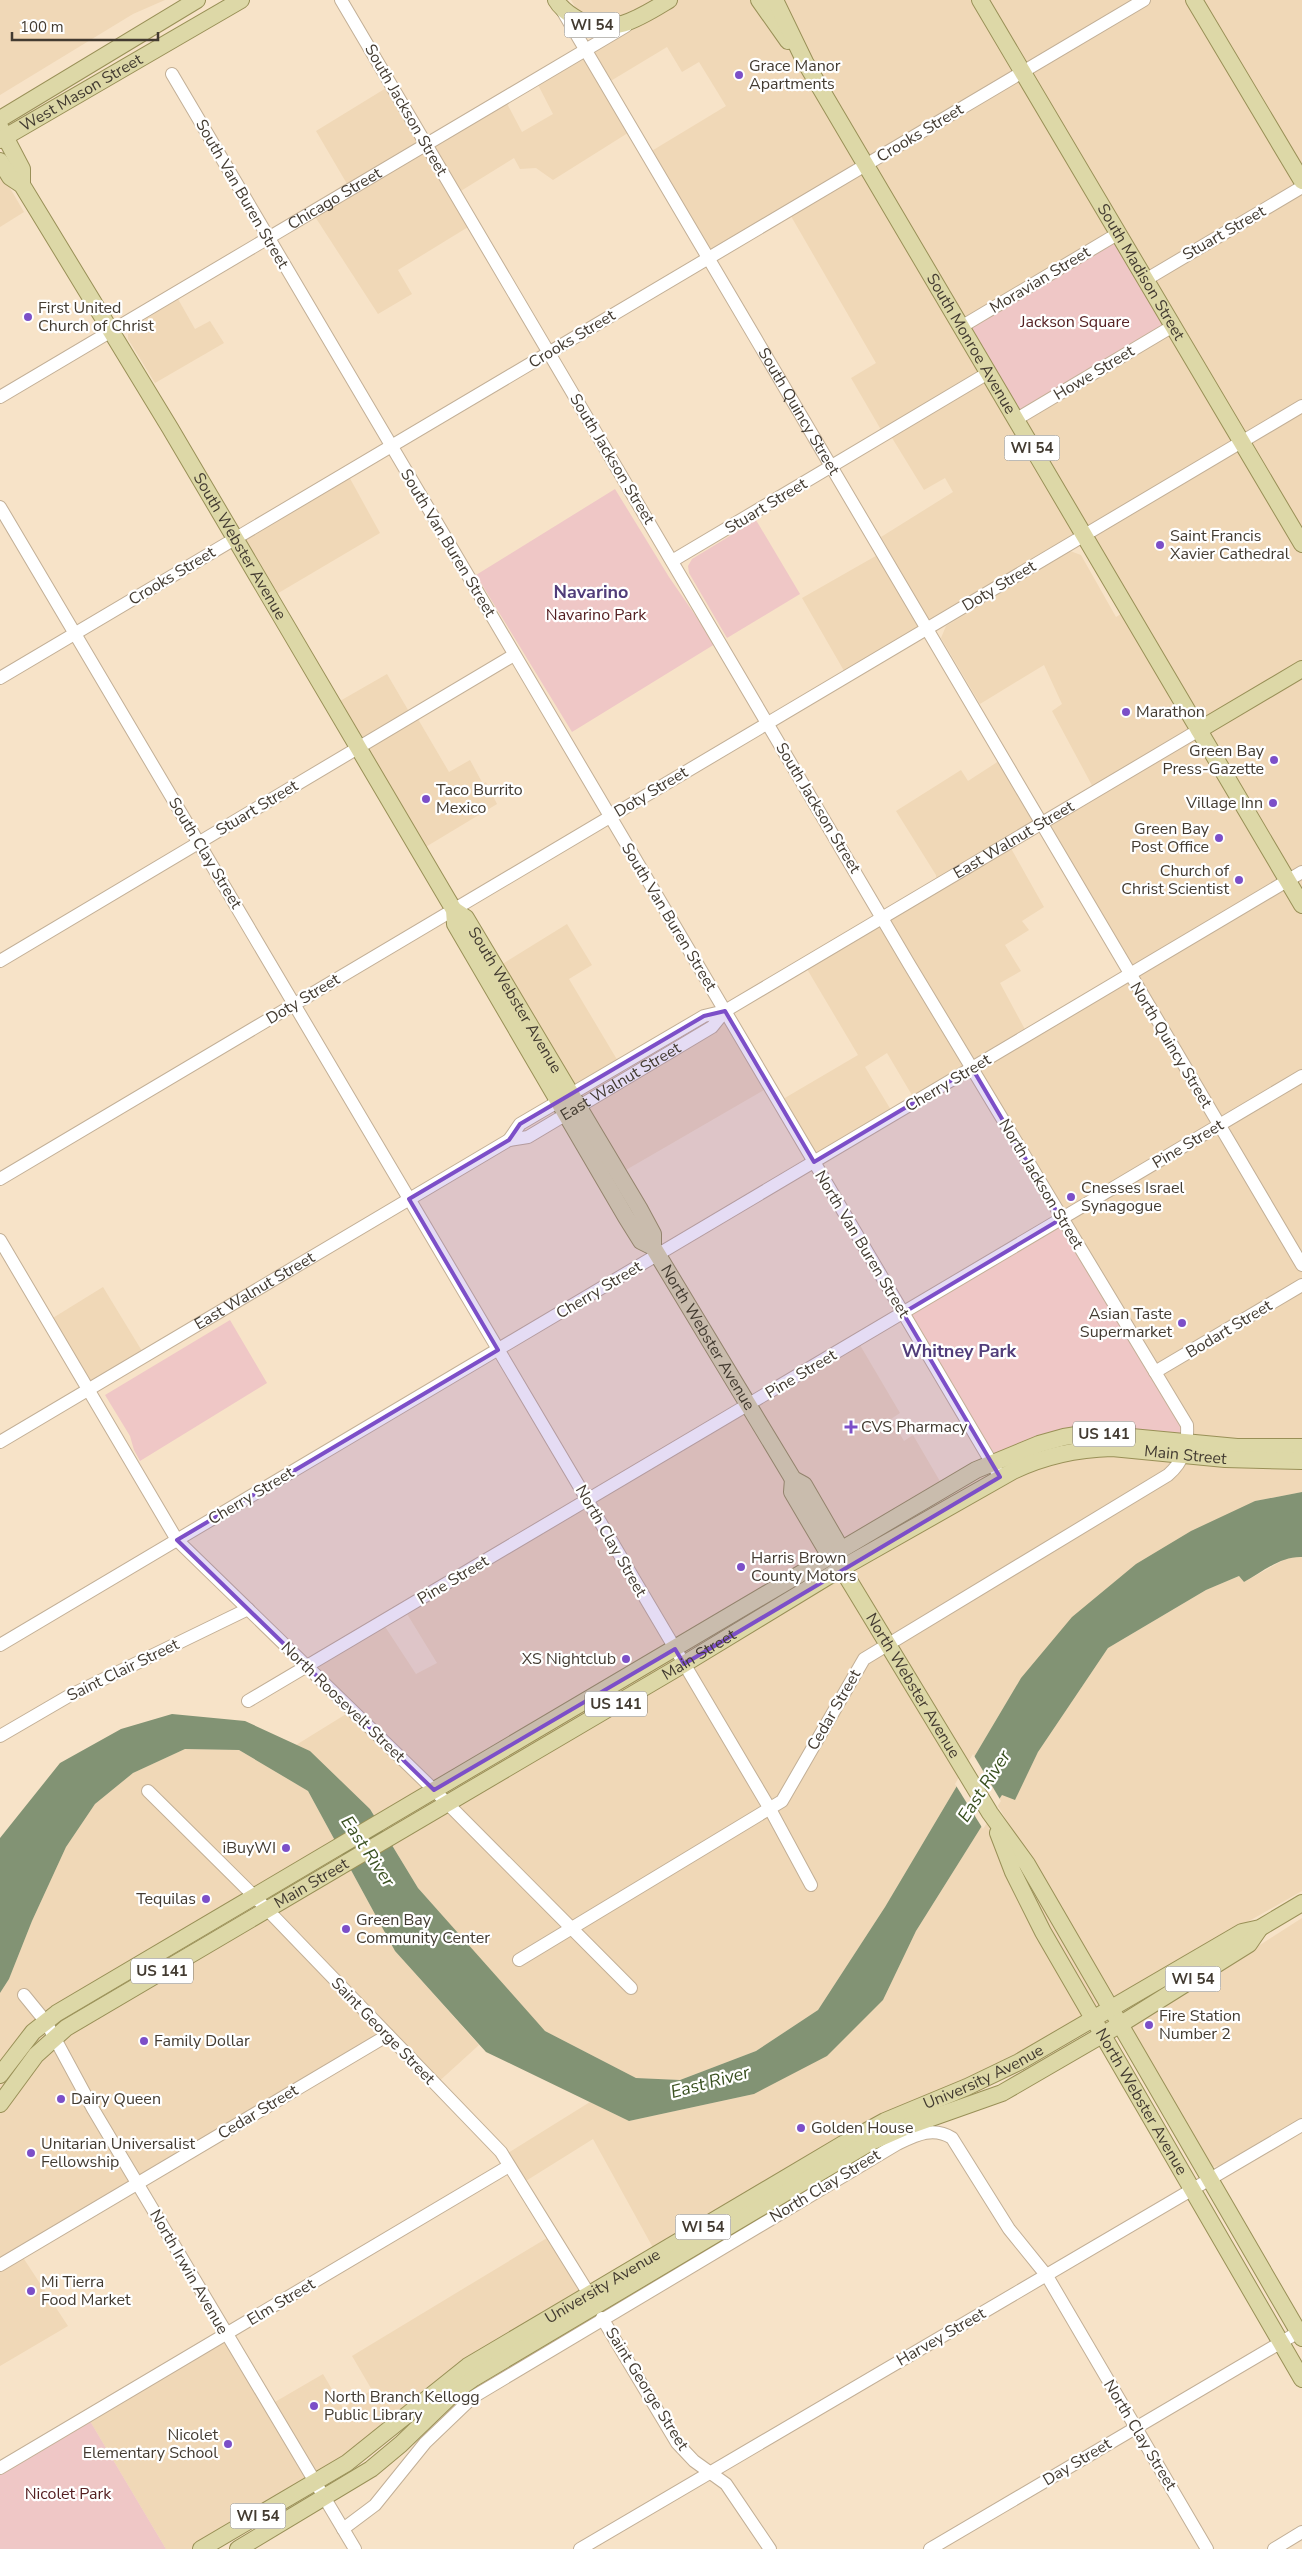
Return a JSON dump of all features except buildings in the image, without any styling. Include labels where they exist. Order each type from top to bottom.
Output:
[{"type":"main road","name":"West Mason Street","points":[[0,119],[197,0]]},
{"type":"main road","name":"West Mason Street","points":[[2,135],[241,0]]},
{"type":"main road","name":"Chicago Street","points":[[632,22],[669,0]]},
{"type":"main road","name":"South Monroe Avenue","points":[[759,0],[786,40],[805,62]]},
{"type":"main road","name":"South Monroe Avenue","points":[[775,0],[805,62],[867,164],[1015,420],[1199,730],[1295,877],[1302,904]]},
{"type":"main road","name":"South Madison Street","points":[[980,0],[1302,544]]},
{"type":"main road","points":[[1194,0],[1302,181]]},
{"type":"main road","name":"WI 54","points":[[557,2],[576,18],[601,27],[632,22]]},
{"type":"main road","name":"South Webster Avenue","points":[[2,135],[23,171],[22,184]]},
{"type":"main road","name":"South Webster Avenue","points":[[0,161],[10,177],[22,184],[454,910],[466,918],[576,1100]]},
{"type":"main road","name":"East Walnut Street","points":[[1199,730],[1302,669]]},
{"type":"main road","name":"South Webster Avenue","points":[[454,910],[455,924],[561,1109]]},
{"type":"main road","name":"North Webster Avenue","points":[[576,1100],[653,1234],[655,1251]]},
{"type":"main road","name":"North Webster Avenue","points":[[561,1109],[641,1241],[655,1251],[793,1480],[804,1485],[837,1542],[833,1554],[994,1818],[1027,1864],[1301,2333]]},
{"type":"main road","name":"Main Street","points":[[0,2075],[20,2046],[46,2022],[434,1790],[833,1554],[991,1463],[1039,1444],[1064,1437],[1088,1434],[1265,1462],[1302,1461]]},
{"type":"main road","name":"Main Street","points":[[0,2104],[36,2055],[66,2028],[684,1664],[842,1568],[1000,1477],[1041,1459],[1093,1448],[1185,1450],[1237,1447],[1302,1447]]},
{"type":"main road","name":"North Webster Avenue","points":[[994,1818],[1005,1852],[1032,1911],[1191,2190],[1302,2379]]},
{"type":"main road","name":"University Avenue","points":[[201,2549],[315,2482],[367,2448],[468,2366],[877,2125],[995,2075],[1095,2019],[1242,1932],[1260,1928],[1302,1903]]},
{"type":"main road","name":"University Avenue","points":[[238,2549],[354,2480],[388,2455],[452,2395],[474,2378],[870,2143],[903,2128],[1002,2093],[1121,2024],[1249,1944],[1260,1928]]},
{"type":"street","name":"South Jackson Street","points":[[341,0],[883,918]]},
{"type":"street","name":"Crooks Street","points":[[0,678],[1144,0]]},
{"type":"street","name":"South Quincy Street","points":[[557,2],[1041,824]]},
{"type":"street","name":"Chicago Street","points":[[0,397],[632,22]]},
{"type":"street","name":"South Van Buren Street","points":[[172,74],[725,1011]]},
{"type":"street","name":"Stuart Street","points":[[1147,280],[1302,187]]},
{"type":"street","name":"Moravian Street","points":[[960,327],[1118,233]]},
{"type":"street","name":"Howe Street","points":[[1015,420],[1173,326]]},
{"type":"street","name":"Stuart Street","points":[[672,561],[988,373]]},
{"type":"street","name":"Doty Street","points":[[0,1179],[1302,406]]},
{"type":"street","name":"South Clay Street","points":[[0,507],[409,1199]]},
{"type":"street","name":"Stuart Street","points":[[0,961],[514,655]]},
{"type":"street","name":"East Walnut Street","points":[[0,1442],[509,1140],[528,1137],[561,1109],[576,1100],[712,1028],[725,1011],[1199,730]]},
{"type":"street","name":"North Quincy Street","points":[[1041,824],[1302,1266]]},
{"type":"street","name":"Cherry Street","points":[[0,1645],[498,1350],[655,1251],[814,1162],[1295,877]]},
{"type":"street","name":"North Jackson Street","points":[[883,918],[1061,1219],[1187,1425],[1185,1450]]},
{"type":"street","name":"North Van Buren Street","points":[[725,1011],[1000,1477]]},
{"type":"street","name":"Pine Street","points":[[248,1701],[1302,1076]]},
{"type":"street","name":"North Clay Street","points":[[409,1199],[770,1809],[811,1884]]},
{"type":"street","name":"North Roosevelt Street","points":[[0,1240],[177,1540],[434,1790],[631,1988]]},
{"type":"street","name":"Bodart Street","points":[[1155,1372],[1302,1285]]},
{"type":"street","name":"Cedar Street","points":[[519,1960],[571,1926],[782,1801],[864,1659],[1168,1475],[1180,1462],[1185,1450]]},
{"type":"street","name":"Saint Clair Street","points":[[0,1736],[67,1697],[248,1610]]},
{"type":"street","name":"Saint George Street","points":[[148,1791],[255,1897],[501,2152],[589,2294]]},
{"type":"street","name":"North Irwin Avenue","points":[[24,1995],[46,2022],[93,2109],[355,2549]]},
{"type":"street","name":"Cedar Street","points":[[0,2265],[388,2036]]},
{"type":"street","name":"Harvey Street","points":[[580,2549],[1302,2125]]},
{"type":"street","name":"North Clay Street","points":[[343,2529],[375,2505],[425,2443],[473,2397],[602,2318],[897,2144],[929,2131],[942,2132],[952,2138],[1009,2229],[1047,2276],[1207,2549]]},
{"type":"street","name":"Elm Street","points":[[0,2468],[510,2166]]},
{"type":"street","name":"Saint George Street","points":[[602,2318],[677,2443],[694,2461],[726,2484],[770,2549]]},
{"type":"street","name":"Day Street","points":[[930,2549],[1280,2343],[1301,2333]]},
{"type":"street","points":[[1274,2549],[1302,2532]]},
{"type":"highlighted area","points":[[725,1011],[814,1162],[972,1068],[1061,1219],[903,1313],[1000,1477],[684,1664],[675,1649],[434,1790],[177,1540],[498,1350],[409,1199],[509,1140],[520,1124],[704,1016]]},
{"type":"shaded area","points":[[0,0],[165,0],[133,14],[0,95]]},
{"type":"shaded area","points":[[571,0],[1302,0],[1302,1492],[1255,1501],[1021,1678],[885,1907],[818,2010],[756,2051],[680,2080],[636,2078],[545,2031],[513,1997],[418,1888],[370,1809],[310,1751],[296,1745],[351,1711],[307,1667],[382,1622],[416,1674],[437,1663],[404,1609],[857,1340],[900,1413],[891,1419],[904,1441],[913,1435],[948,1495],[994,1467],[1187,1440],[972,1069],[916,1102],[887,1053],[865,1067],[894,1115],[814,1162],[778,1102],[858,1055],[804,964],[937,885],[936,875],[896,811],[961,770],[968,781],[1002,759],[1041,823],[1095,791],[1052,711],[1062,704],[1044,665],[980,704],[941,638],[946,626],[1070,551],[1081,555],[1116,617],[1127,610],[1084,536],[847,676],[802,598],[888,549],[881,537],[953,492],[945,478],[924,490],[889,433],[884,435],[851,378],[876,363],[788,211],[707,259],[645,155],[726,106],[699,62],[682,72],[667,47],[604,85],[631,131],[553,180],[536,168],[520,169],[514,158],[456,194],[473,224],[398,270],[412,294],[378,314],[312,212],[350,189],[316,131],[391,85],[426,144],[504,98],[522,132],[553,114],[535,79],[630,23],[585,23]],"holes":[[[1041,824],[1130,974],[1028,1035],[1000,983],[1021,971],[1005,945],[1029,930],[1022,921],[1044,907],[1008,843]]]},
{"type":"shaded area","points":[[0,171],[24,212],[0,227]]},
{"type":"shaded area","points":[[178,299],[195,329],[210,321],[224,343],[155,383],[128,339],[128,334],[131,328]]},
{"type":"shaded area","points":[[347,473],[380,533],[270,598],[234,539]]},
{"type":"shaded area","points":[[387,674],[411,715],[415,714],[449,772],[470,760],[483,784],[486,782],[497,804],[419,851],[333,705]]},
{"type":"shaded area","points":[[567,924],[592,965],[569,979],[628,1078],[725,1011],[769,1087],[619,1174],[496,968]]},
{"type":"shaded area","points":[[103,1287],[145,1356],[88,1389],[48,1321]]},
{"type":"shaded area","points":[[1291,1556],[1302,1557],[1302,1891],[1115,1997],[996,1803],[1002,1794],[1015,1799],[1038,1752],[1108,1648],[1206,1590],[1239,1576],[1244,1582]]},
{"type":"shaded area","points":[[185,1749],[239,1750],[308,1791],[395,1951],[479,2045],[435,2085],[388,2036],[24,2251],[24,2259],[68,2326],[0,2366],[0,1993],[9,1979],[32,1921],[66,1847],[95,1804],[133,1773]]},
{"type":"shaded area","points":[[990,1813],[1112,2009],[657,2255],[593,2139],[521,2184],[503,2156],[590,2102],[629,2121],[754,2094],[883,2000],[916,1931]]},
{"type":"shaded area","points":[[1302,1918],[1302,2118],[1222,2165],[1213,2167],[1134,2035],[1133,2026]]},
{"type":"shaded area","points":[[552,2235],[589,2294],[367,2448],[201,2549],[166,2549],[87,2416],[225,2334],[268,2406],[323,2374],[343,2408],[372,2390],[352,2356]]},
{"type":"green space","name":"Jackson Square","points":[[1119,233],[1173,326],[1015,420],[961,327]]},
{"type":"green space","name":"Navarino Park","points":[[615,489],[669,577],[715,644],[572,732],[476,575]]},
{"type":"green space","points":[[756,520],[800,594],[727,638],[689,573],[688,566],[692,559]]},
{"type":"green space","name":"Whitney Park","points":[[1061,1219],[1155,1372],[1187,1440],[1112,1445],[994,1467],[903,1313]]},
{"type":"green space","points":[[230,1320],[267,1383],[140,1461],[130,1436],[105,1395]]},
{"type":"green space","name":"Nicolet Park","points":[[87,2416],[166,2549],[0,2549],[0,2468]]},
{"type":"water","name":"East River","points":[[1302,1492],[1302,1557],[1294,1557],[1279,1562],[1244,1582],[1239,1576],[1206,1590],[1108,1648],[1038,1752],[1015,1800],[1002,1795],[990,1813],[916,1931],[883,2000],[827,2056],[754,2094],[629,2121],[486,2052],[395,1951],[308,1791],[239,1750],[185,1749],[133,1773],[95,1804],[66,1847],[32,1921],[9,1979],[0,1993],[0,1838],[60,1763],[121,1729],[172,1714],[245,1721],[310,1751],[370,1809],[418,1888],[545,2031],[636,2078],[680,2080],[756,2051],[818,2010],[885,1907],[1021,1678],[1072,1617],[1136,1564],[1191,1531],[1255,1501]]},
{"type":"pier","points":[[973,1754],[1001,1801],[983,1829],[955,1784]]},
{"type":"place","name":"Grace Manor Apartments","points":[[739,75]]},
{"type":"place","name":"First United Church of Christ","points":[[28,317]]},
{"type":"place","name":"Saint Francis Xavier Cathedral","points":[[1160,545]]},
{"type":"place","name":"Marathon","points":[[1126,712]]},
{"type":"place","name":"Green Bay Press-Gazette","points":[[1274,760]]},
{"type":"place","name":"Taco Burrito Mexico","points":[[426,799]]},
{"type":"place","name":"Village Inn","points":[[1273,803]]},
{"type":"place","name":"Green Bay Post Office","points":[[1219,838]]},
{"type":"place","name":"Church of Christ Scientist","points":[[1239,880]]},
{"type":"place","name":"Cnesses Israel Synagogue","points":[[1071,1197]]},
{"type":"place","name":"Asian Taste Supermarket","points":[[1182,1323]]},
{"type":"place","name":"CVS Pharmacy","points":[[851,1427]]},
{"type":"place","name":"Harris Brown County Motors","points":[[741,1567]]},
{"type":"place","name":"XS Nightclub","points":[[626,1659]]},
{"type":"place","name":"iBuyWI","points":[[286,1848]]},
{"type":"place","name":"Tequilas","points":[[206,1899]]},
{"type":"place","name":"Green Bay Community Center","points":[[346,1929]]},
{"type":"place","name":"Fire Station Number 2","points":[[1149,2025]]},
{"type":"place","name":"Family Dollar","points":[[144,2041]]},
{"type":"place","name":"Dairy Queen","points":[[61,2099]]},
{"type":"place","name":"Golden House","points":[[801,2128]]},
{"type":"place","name":"Unitarian Universalist Fellowship","points":[[31,2153]]},
{"type":"place","name":"Mi Tierra Food Market","points":[[31,2291]]},
{"type":"place","name":"North Branch Kellogg Public Library","points":[[314,2406]]},
{"type":"place","name":"Nicolet Elementary School","points":[[228,2444]]},
{"type":"district","name":"Navarino","points":[[591,592]]},
{"type":"district","name":"Whitney Park","points":[[959,1351]]}]
